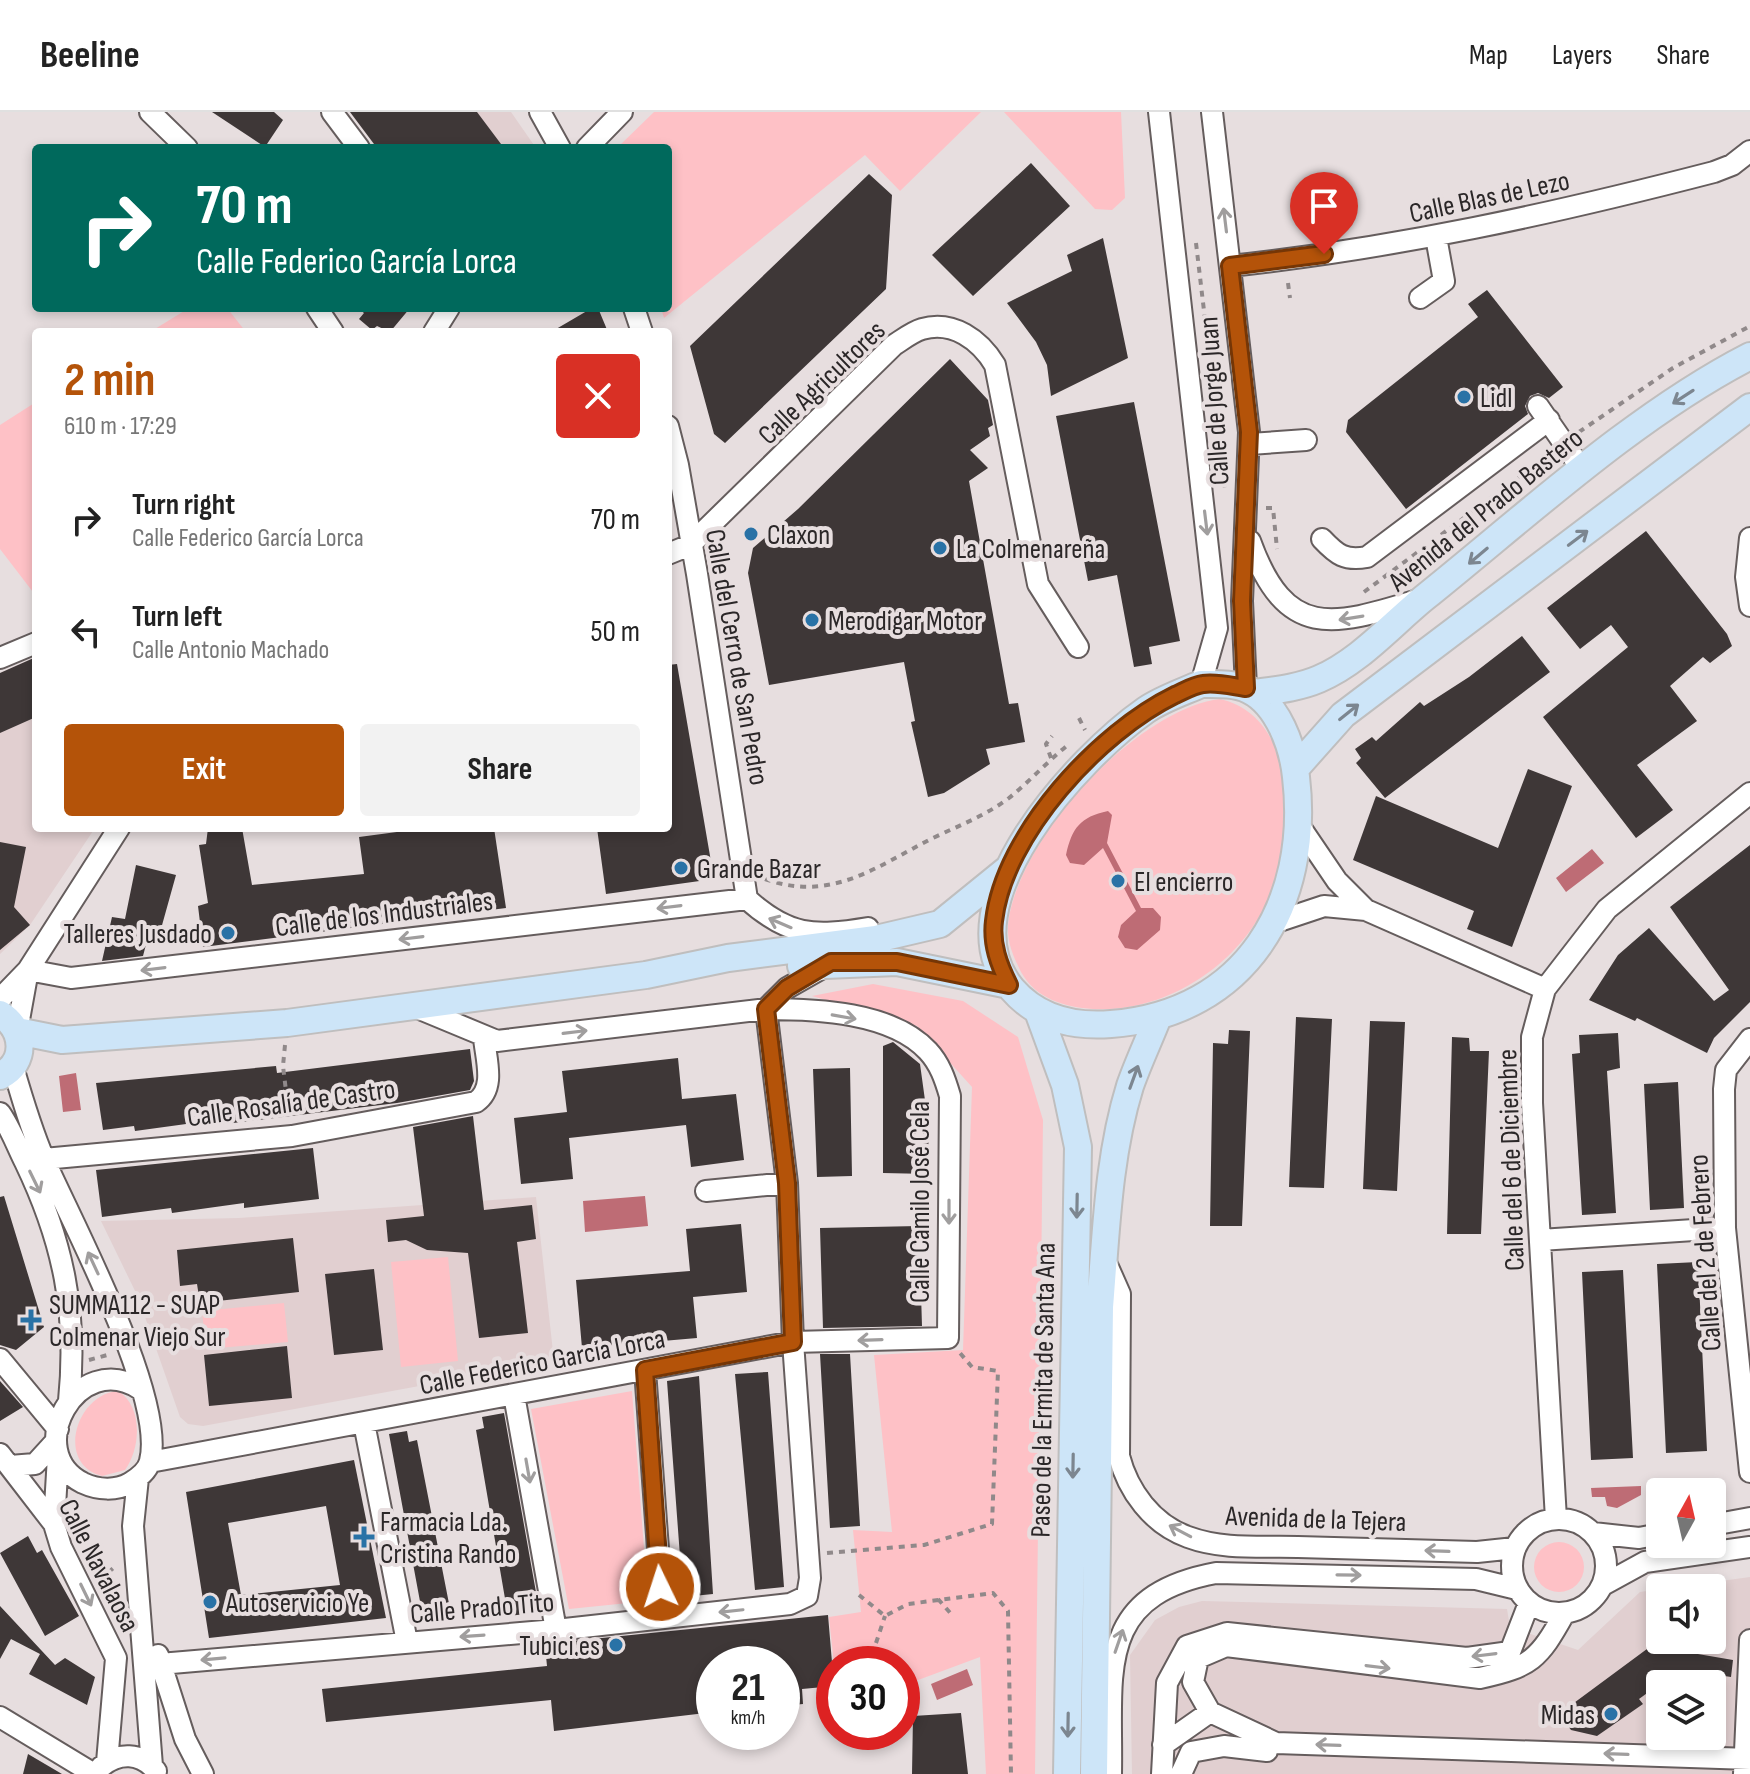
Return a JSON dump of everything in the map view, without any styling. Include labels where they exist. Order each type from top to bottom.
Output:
[{"type":"main road","name":"Avenida del Prado Bastero","points":[[1201,684],[1250,690],[1286,689],[1320,679],[1358,654],[1583,471],[1666,408],[1750,356]]},
{"type":"main road","points":[[1295,769],[1343,715],[1750,407]]},
{"type":"main road","points":[[1201,684],[1148,709],[1093,754],[1044,811],[1009,868],[993,923],[996,958],[1009,985],[1039,1014],[1096,1025],[1158,1017],[1191,1002],[1229,978],[1276,922],[1294,875],[1301,828],[1295,769],[1289,742],[1275,717],[1250,690]]},
{"type":"main road","points":[[9,1022],[62,1040],[287,1023],[646,975],[728,958],[876,939],[940,924],[1009,868]]},
{"type":"main road","points":[[646,975],[730,974],[831,962],[897,962],[1009,985]]},
{"type":"main road","name":"Paseo de la Ermita de Santa Ana","points":[[1039,1014],[1065,1085],[1078,1147],[1067,1774]]},
{"type":"main road","name":"Paseo de la Ermita de Santa Ana","points":[[1094,1774],[1100,1307],[1104,1258],[1117,1139],[1130,1086],[1158,1017]]},
{"type":"main road","points":[[7,1071],[21,1043],[9,1022]]},
{"type":"main road","points":[[7,1071],[62,1040]]},
{"type":"street","points":[[150,112],[183,144]]},
{"type":"street","points":[[332,112],[356,144]]},
{"type":"street","points":[[540,112],[558,144]]},
{"type":"street","points":[[591,144],[622,112]]},
{"type":"street","name":"Calle de Jorge Juan","points":[[1159,112],[1217,628],[1201,684]]},
{"type":"street","name":"Calle de Jorge Juan","points":[[1212,112],[1250,444],[1242,601],[1250,690]]},
{"type":"street","name":"Calle Blas de Lezo","points":[[1230,266],[1436,237],[1572,208],[1714,172],[1732,165],[1750,151]]},
{"type":"street","points":[[1420,298],[1444,281],[1436,237]]},
{"type":"street","name":"Calle Agricultores","points":[[690,545],[894,345],[922,329],[954,329],[983,344],[995,365],[1038,584],[1078,647]]},
{"type":"street","points":[[1322,539],[1336,554],[1351,560],[1367,557],[1543,413],[1583,471]]},
{"type":"street","points":[[1250,444],[1306,440]]},
{"type":"street","name":"Calle del Cerro de San Pedro","points":[[672,442],[747,899]]},
{"type":"street","points":[[1247,533],[1263,579],[1284,602],[1320,619],[1340,621],[1363,617],[1426,597]]},
{"type":"street","points":[[1750,538],[1746,577],[1750,606]]},
{"type":"street","points":[[672,552],[690,545]]},
{"type":"street","points":[[0,658],[32,645]]},
{"type":"street","name":"Calle del 6 de Diciembre","points":[[1556,1519],[1532,1103],[1532,1037],[1545,989],[1607,909],[1750,793]]},
{"type":"street","points":[[1301,828],[1337,881],[1366,910]]},
{"type":"street","points":[[0,999],[28,970],[116,832]]},
{"type":"street","points":[[747,899],[774,923],[807,932],[903,922],[940,924]]},
{"type":"street","name":"Calle de los Industriales","points":[[28,970],[71,978],[747,899]]},
{"type":"street","points":[[1276,922],[1324,906],[1366,910],[1545,989]]},
{"type":"street","points":[[808,1555],[793,1342],[787,1183],[766,1009],[787,988],[831,962]]},
{"type":"street","points":[[9,1022],[28,970]]},
{"type":"street","points":[[415,1007],[484,1038]]},
{"type":"street","name":"Calle Camilo José Cela","points":[[484,1038],[497,1041],[766,1009],[803,1009],[878,1023],[906,1034],[927,1050],[942,1069],[950,1096],[948,1338]]},
{"type":"street","name":"Calle Rosalía de Castro","points":[[44,1159],[292,1136],[476,1102],[486,1095],[489,1085],[484,1038]]},
{"type":"street","name":"Calle del 2 de Febrero","points":[[1750,1039],[1726,1070],[1725,1228],[1750,1472]]},
{"type":"street","points":[[7,1071],[128,1348],[149,1419],[144,1470],[133,1526],[155,1770]]},
{"type":"street","points":[[0,1113],[50,1215],[67,1290],[72,1365],[69,1401],[57,1442],[54,1524]]},
{"type":"street","points":[[706,1191],[787,1183]]},
{"type":"street","points":[[1540,1240],[1725,1228]]},
{"type":"street","name":"Avenida de la Tejera","points":[[1104,1258],[1120,1294],[1119,1456],[1125,1481],[1137,1499],[1161,1520],[1187,1536],[1239,1547],[1477,1552],[1515,1548]]},
{"type":"street","name":"Calle Federico García Lorca","points":[[144,1470],[364,1423],[793,1342],[948,1338]]},
{"type":"street","points":[[0,1359],[57,1442],[67,1471],[81,1482],[97,1488],[113,1489],[144,1470]]},
{"type":"street","points":[[645,1370],[663,1618]]},
{"type":"street","points":[[69,1401],[101,1379],[128,1381],[140,1389]]},
{"type":"street","points":[[514,1395],[556,1630]]},
{"type":"street","points":[[364,1423],[407,1642]]},
{"type":"street","points":[[5,1460],[35,1464],[57,1442]]},
{"type":"street","name":"Calle Navalaosa","points":[[5,1460],[54,1524],[61,1547],[116,1658],[99,1770]]},
{"type":"street","points":[[1726,1522],[1750,1518]]},
{"type":"street","points":[[1603,1585],[1606,1558],[1593,1533],[1582,1525],[1556,1519],[1532,1528],[1515,1548],[1512,1576],[1523,1596],[1551,1613],[1564,1614],[1587,1605],[1603,1585],[1645,1562],[1750,1547]]},
{"type":"street","points":[[1593,1533],[1646,1537]]},
{"type":"street","name":"Calle Prado Tito","points":[[160,1664],[556,1630],[790,1604],[807,1596],[808,1555]]},
{"type":"street","points":[[136,1556],[160,1664],[185,1739],[203,1774]]},
{"type":"street","name":"Avenida de la Tejera","points":[[1111,1774],[1116,1644],[1127,1620],[1158,1590],[1216,1573],[1476,1579],[1523,1596]]},
{"type":"street","points":[[1162,1774],[1167,1683],[1187,1646],[1227,1633],[1467,1658],[1510,1652],[1523,1596]]},
{"type":"street","points":[[1564,1614],[1544,1651],[1515,1670],[1480,1678],[1226,1646],[1198,1658],[1193,1682],[1210,1712],[1276,1743],[1746,1764],[1750,1640]]},
{"type":"street","points":[[1163,1745],[1210,1712]]},
{"type":"street","points":[[0,1717],[99,1770],[116,1757],[135,1756],[155,1770]]},
{"type":"street","points":[[1181,1774],[1191,1752],[1224,1746],[1267,1751]]},
{"type":"path","points":[[1196,240],[1224,488]]},
{"type":"path","points":[[1288,283],[1290,298]]},
{"type":"path","points":[[745,872],[775,883],[851,882],[932,839],[973,822],[1011,796],[1051,758],[1088,730],[1079,718]]},
{"type":"path","points":[[1051,758],[1046,744],[1052,736]]},
{"type":"path","points":[[287,1023],[283,1066],[292,1136]]},
{"type":"path","points":[[808,1555],[924,1545],[992,1524],[998,1371],[972,1367],[948,1338]]},
{"type":"path","points":[[72,1365],[128,1348]]},
{"type":"path","points":[[85,1592],[123,1559],[136,1556]]},
{"type":"path","points":[[876,1643],[885,1616],[908,1604],[993,1593],[1008,1611],[1011,1774]]},
{"type":"path","points":[[859,1595],[885,1616]]},
{"type":"path","points":[[938,1599],[952,1615]]},
{"type":"shaded area","points":[[350,112],[511,112],[533,144],[374,144]]},
{"type":"shaded area","points":[[654,112],[981,112],[900,191],[865,155],[672,312],[672,144],[621,144]]},
{"type":"shaded area","points":[[1004,112],[1121,112],[1125,198],[1112,210],[1095,209]]},
{"type":"shaded area","points":[[182,312],[230,312],[243,328],[156,328]]},
{"type":"shaded area","points":[[32,405],[32,591],[0,549],[0,425]]},
{"type":"shaded area","points":[[32,659],[32,832],[92,832],[30,925],[0,954],[0,673]]},
{"type":"shaded area","points":[[1220,699],[1247,711],[1266,731],[1279,757],[1285,787],[1286,819],[1282,851],[1265,906],[1252,929],[1235,949],[1193,983],[1145,1003],[1093,1009],[1062,1004],[1043,995],[1021,972],[1008,932],[1016,893],[1032,856],[1085,785],[1118,753],[1152,727],[1187,708]]},
{"type":"shaded area","points":[[1108,811],[1112,815],[1107,843],[1141,908],[1153,908],[1161,917],[1160,930],[1137,950],[1125,948],[1118,937],[1121,925],[1136,911],[1103,848],[1084,865],[1070,863],[1066,855],[1079,825],[1090,817]]},
{"type":"shaded area","points":[[1592,849],[1604,863],[1566,892],[1556,878]]},
{"type":"shaded area","points":[[873,984],[963,1001],[1018,1037],[1043,1120],[1035,1774],[986,1774],[980,1657],[920,1679],[920,1646],[832,1646],[829,1617],[861,1612],[853,1530],[892,1532],[874,1355],[963,1350],[972,1087],[917,1026],[812,996]]},
{"type":"shaded area","points":[[76,1073],[81,1110],[63,1112],[59,1076]]},
{"type":"shaded area","points":[[645,1196],[648,1226],[585,1232],[583,1201]]},
{"type":"shaded area","points":[[536,1197],[554,1361],[203,1426],[188,1424],[180,1417],[138,1297],[101,1221],[239,1218]]},
{"type":"shaded area","points":[[448,1257],[458,1361],[401,1367],[391,1262]]},
{"type":"shaded area","points":[[284,1303],[288,1342],[206,1349],[202,1311]]},
{"type":"shaded area","points":[[118,1391],[132,1407],[135,1417],[134,1450],[125,1470],[102,1476],[87,1469],[79,1458],[75,1445],[77,1430],[91,1404],[103,1395]]},
{"type":"shaded area","points":[[632,1391],[648,1601],[569,1609],[531,1409]]},
{"type":"shaded area","points":[[1641,1486],[1641,1495],[1617,1508],[1607,1506],[1605,1497],[1592,1497],[1591,1488]]},
{"type":"shaded area","points":[[1559,1542],[1577,1549],[1584,1567],[1577,1585],[1559,1592],[1541,1585],[1534,1567],[1541,1549]]},
{"type":"shaded area","points":[[1750,1577],[1750,1774],[1132,1774],[1130,1655],[1155,1620],[1179,1607],[1202,1601],[1507,1609],[1510,1627],[1578,1650],[1640,1592],[1646,1591],[1646,1654],[1726,1654],[1726,1580]]},
{"type":"shaded area","points":[[967,1669],[973,1685],[937,1700],[931,1684]]},
{"type":"building","points":[[212,112],[274,112],[283,120],[267,144],[260,144]]},
{"type":"building","points":[[350,112],[477,112],[501,144],[374,144]]},
{"type":"building","points":[[1031,163],[1070,206],[973,296],[932,255]]},
{"type":"building","points":[[869,174],[892,195],[886,289],[725,443],[714,434],[690,346]]},
{"type":"building","points":[[1103,238],[1128,358],[1051,396],[1047,365],[1036,342],[1007,303],[1072,271],[1067,255]]},
{"type":"building","name":"Lidl","points":[[1487,290],[1563,387],[1549,398],[1538,393],[1530,396],[1525,406],[1528,414],[1406,509],[1346,432],[1348,420],[1478,317],[1468,304]]},
{"type":"building","points":[[407,312],[393,328],[370,328],[359,319],[364,313]]},
{"type":"building","points":[[585,312],[600,312],[606,328],[558,328]]},
{"type":"building","points":[[950,359],[988,400],[993,425],[988,428],[990,436],[970,450],[988,468],[969,481],[1009,704],[1018,703],[1025,742],[986,749],[990,764],[944,793],[928,797],[911,722],[915,721],[904,662],[769,685],[748,573],[753,548],[798,509]]},
{"type":"building","points":[[1134,402],[1180,641],[1149,647],[1152,664],[1134,667],[1117,575],[1088,581],[1056,416]]},
{"type":"building","points":[[1646,531],[1727,634],[1732,646],[1710,663],[1703,657],[1670,686],[1697,721],[1637,765],[1673,810],[1636,838],[1543,717],[1628,647],[1611,625],[1580,649],[1547,608]]},
{"type":"building","points":[[1522,636],[1550,672],[1385,798],[1356,763],[1361,758],[1355,749],[1372,737],[1376,741],[1420,702],[1424,706],[1469,677]]},
{"type":"building","points":[[32,659],[32,719],[0,733],[0,673]]},
{"type":"building","points":[[677,664],[714,879],[606,894],[598,832],[672,832],[672,665]]},
{"type":"building","points":[[1528,769],[1572,786],[1512,947],[1467,929],[1474,911],[1353,860],[1376,796],[1498,848]]},
{"type":"building","points":[[208,832],[243,832],[252,885],[364,874],[359,837],[397,832],[495,832],[506,908],[203,947],[198,906],[208,903],[199,845],[206,844]]},
{"type":"building","points":[[0,842],[26,847],[14,907],[30,925],[0,950]]},
{"type":"building","points":[[1750,845],[1750,1002],[1714,1038],[1707,1053],[1637,1018],[1635,1021],[1589,1000],[1618,955],[1649,928],[1714,1001],[1729,990],[1670,907]]},
{"type":"building","points":[[136,865],[176,875],[159,936],[149,933],[143,956],[102,961],[112,917],[125,919]]},
{"type":"building","points":[[1296,1017],[1332,1019],[1324,1188],[1289,1187]]},
{"type":"building","points":[[1370,1021],[1405,1022],[1397,1191],[1363,1189]]},
{"type":"building","points":[[1229,1030],[1250,1031],[1242,1226],[1210,1226],[1213,1043],[1228,1044]]},
{"type":"building","points":[[1618,1033],[1620,1068],[1607,1071],[1616,1213],[1582,1215],[1572,1054],[1580,1053],[1579,1035]]},
{"type":"building","points":[[1452,1037],[1469,1038],[1470,1051],[1489,1051],[1481,1234],[1447,1234]]},
{"type":"building","points":[[893,1042],[920,1064],[928,1122],[929,1174],[883,1173],[883,1046]]},
{"type":"building","points":[[470,1049],[474,1081],[470,1090],[397,1103],[208,1126],[208,1121],[135,1131],[134,1126],[103,1130],[96,1083],[276,1066],[277,1073]]},
{"type":"building","points":[[678,1058],[682,1099],[736,1094],[744,1160],[691,1167],[686,1125],[569,1138],[573,1179],[521,1184],[514,1118],[567,1112],[562,1071]]},
{"type":"building","points":[[850,1068],[852,1176],[817,1177],[813,1069]]},
{"type":"building","points":[[1678,1082],[1684,1208],[1650,1210],[1644,1084]]},
{"type":"building","points":[[473,1116],[484,1210],[532,1205],[536,1239],[517,1242],[528,1333],[479,1338],[468,1253],[427,1250],[406,1240],[388,1242],[386,1220],[424,1216],[413,1127]]},
{"type":"building","points":[[313,1148],[319,1199],[244,1208],[244,1203],[172,1213],[171,1208],[102,1217],[96,1170]]},
{"type":"building","points":[[4,1196],[44,1327],[16,1350],[0,1345],[0,1197]]},
{"type":"building","points":[[741,1224],[747,1292],[693,1297],[697,1338],[582,1348],[576,1280],[690,1271],[686,1229]]},
{"type":"building","points":[[919,1226],[922,1326],[823,1328],[820,1228]]},
{"type":"building","points":[[293,1238],[299,1292],[200,1303],[197,1284],[180,1286],[177,1250]]},
{"type":"building","points":[[1698,1262],[1707,1451],[1666,1453],[1657,1264]]},
{"type":"building","points":[[374,1269],[383,1350],[334,1355],[325,1274]]},
{"type":"building","points":[[1623,1270],[1633,1458],[1591,1460],[1582,1272]]},
{"type":"building","points":[[287,1346],[292,1398],[209,1406],[204,1355]]},
{"type":"building","points":[[820,1354],[850,1354],[860,1526],[830,1528]]},
{"type":"building","points":[[768,1372],[784,1587],[755,1590],[735,1374]]},
{"type":"building","points":[[699,1376],[713,1594],[683,1597],[667,1381]]},
{"type":"building","points":[[0,1381],[23,1407],[0,1421]]},
{"type":"building","points":[[504,1413],[539,1609],[535,1613],[508,1616],[476,1430],[484,1428],[482,1417]]},
{"type":"building","points":[[407,1431],[409,1442],[417,1440],[452,1619],[424,1623],[389,1434]]},
{"type":"building","points":[[354,1460],[386,1618],[209,1638],[186,1492]],"holes":[[[326,1506],[340,1585],[241,1595],[228,1523]]]},
{"type":"building","points":[[28,1536],[37,1553],[42,1550],[79,1616],[45,1636],[0,1553]]},
{"type":"building","points":[[0,1606],[55,1665],[65,1658],[95,1677],[87,1705],[29,1674],[40,1654],[11,1639],[0,1659]]},
{"type":"building","points":[[828,1615],[831,1646],[816,1646],[816,1688],[802,1689],[803,1704],[800,1704],[800,1646],[696,1646],[696,1714],[554,1731],[551,1700],[326,1722],[322,1689],[547,1666],[546,1656],[573,1654],[572,1641]]},
{"type":"building","points":[[1646,1650],[1646,1654],[1698,1654],[1733,1660],[1731,1677],[1726,1676],[1726,1670],[1646,1670],[1646,1694],[1639,1699],[1643,1704],[1597,1736],[1571,1730],[1559,1714]]},
{"type":"building","points":[[961,1713],[968,1774],[912,1774],[912,1750],[920,1750],[920,1716]]},
{"type":"building","points":[[28,1754],[62,1774],[23,1774]]},
{"type":"place","name":"Lidl","points":[[1464,397]]},
{"type":"place","name":"Claxon","points":[[751,534]]},
{"type":"place","name":"La Colmenareña","points":[[940,548]]},
{"type":"place","name":"Merodigar Motor","points":[[812,620]]},
{"type":"place","name":"Grande Bazar","points":[[681,868]]},
{"type":"place","name":"El encierro","points":[[1118,881]]},
{"type":"place","name":"Talleres Jusdado","points":[[228,933]]},
{"type":"place","name":"SUMMA112 - SUAP Colmenar Viejo Sur","points":[[31,1320]]},
{"type":"place","name":"Farmacia Lda. Cristina Rando","points":[[364,1537]]},
{"type":"place","name":"Autoservicio Ye","points":[[210,1602]]},
{"type":"place","name":"Tubici.es","points":[[616,1645]]},
{"type":"place","name":"Midas","points":[[1611,1714]]},
{"type":"route","points":[[660,1587],[645,1370],[793,1342],[787,1183],[766,1009],[787,988],[831,962],[897,962],[1009,985],[996,958],[993,923],[1009,868],[1044,811],[1093,754],[1148,709],[1201,684],[1246,688],[1242,601],[1250,444],[1230,266],[1324,254]]}]
